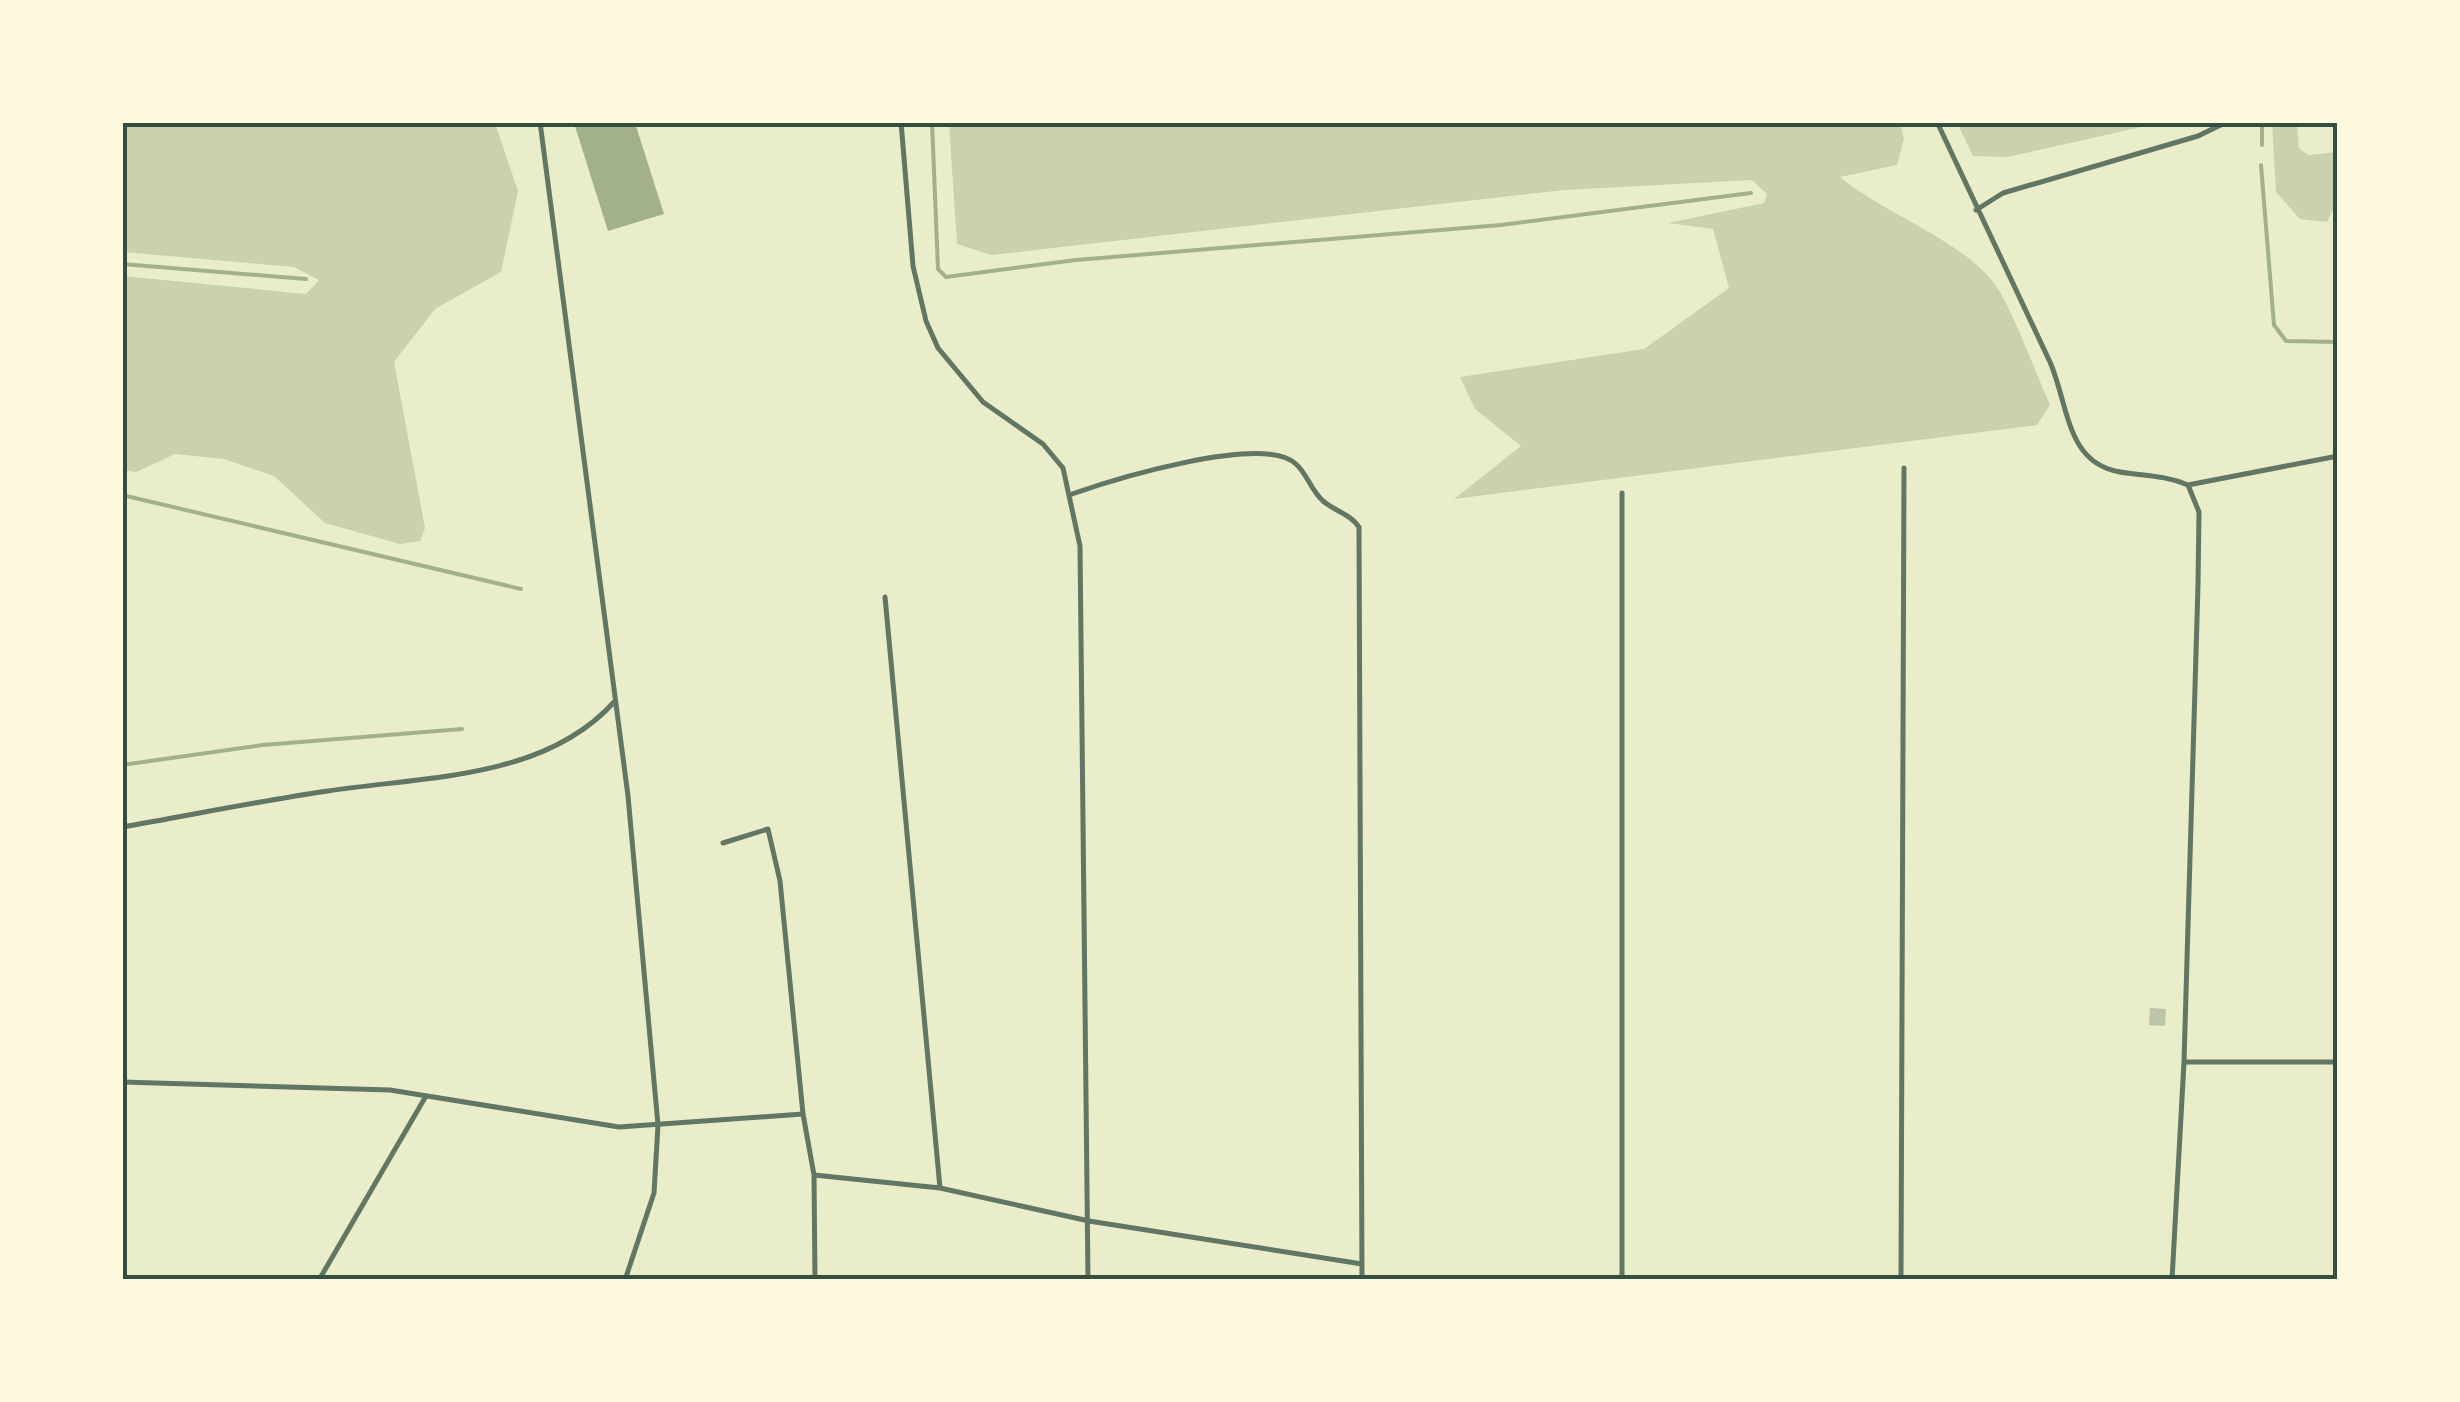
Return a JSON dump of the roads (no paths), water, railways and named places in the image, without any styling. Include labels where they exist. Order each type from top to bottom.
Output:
[{"type":"street","points":[[540,122],[634,843],[658,1126],[654,1193],[625,1280]]},
{"type":"street","points":[[901,122],[918,300],[938,348],[983,402],[1043,444],[1063,468],[1072,494],[1080,546],[1088,1280]]},
{"type":"street","points":[[1936,122],[2050,362],[2065,396],[2076,444],[2085,458],[2100,468],[2168,476],[2188,486],[2338,456]]},
{"type":"street","points":[[1976,210],[2003,193],[2198,136],[2227,122]]},
{"type":"street","points":[[1072,494],[1123,476],[1234,456],[1274,454],[1296,464],[1309,488],[1330,508],[1350,515],[1359,527],[1363,616],[1359,1224],[1362,1280]]},
{"type":"street","points":[[1901,1280],[1904,468]]},
{"type":"street","points":[[2172,1280],[2184,1062],[2198,567],[2199,512],[2188,486]]},
{"type":"street","points":[[1622,493],[1622,1280]]},
{"type":"street","points":[[885,597],[909,893],[940,1188]]},
{"type":"street","points":[[122,827],[324,791],[481,771],[540,754],[594,725],[614,701]]},
{"type":"street","points":[[723,843],[768,828],[780,881],[803,1114],[814,1175],[815,1280]]},
{"type":"street","points":[[2184,1062],[2338,1062]]},
{"type":"street","points":[[122,1082],[390,1090],[618,1127],[803,1114]]},
{"type":"street","points":[[319,1280],[426,1096]]},
{"type":"street","points":[[814,1175],[940,1188],[1088,1222],[1362,1264]]},
{"type":"waterway","points":[[932,122],[938,269],[946,277],[1076,260],[1501,225],[1751,193]]},
{"type":"waterway","points":[[2262,122],[2262,145]]},
{"type":"waterway","points":[[2261,165],[2274,325],[2286,341],[2338,342]]},
{"type":"waterway","points":[[122,264],[306,279]]},
{"type":"waterway","points":[[122,495],[521,589]]},
{"type":"waterway","points":[[122,765],[263,745],[462,729]]}]
